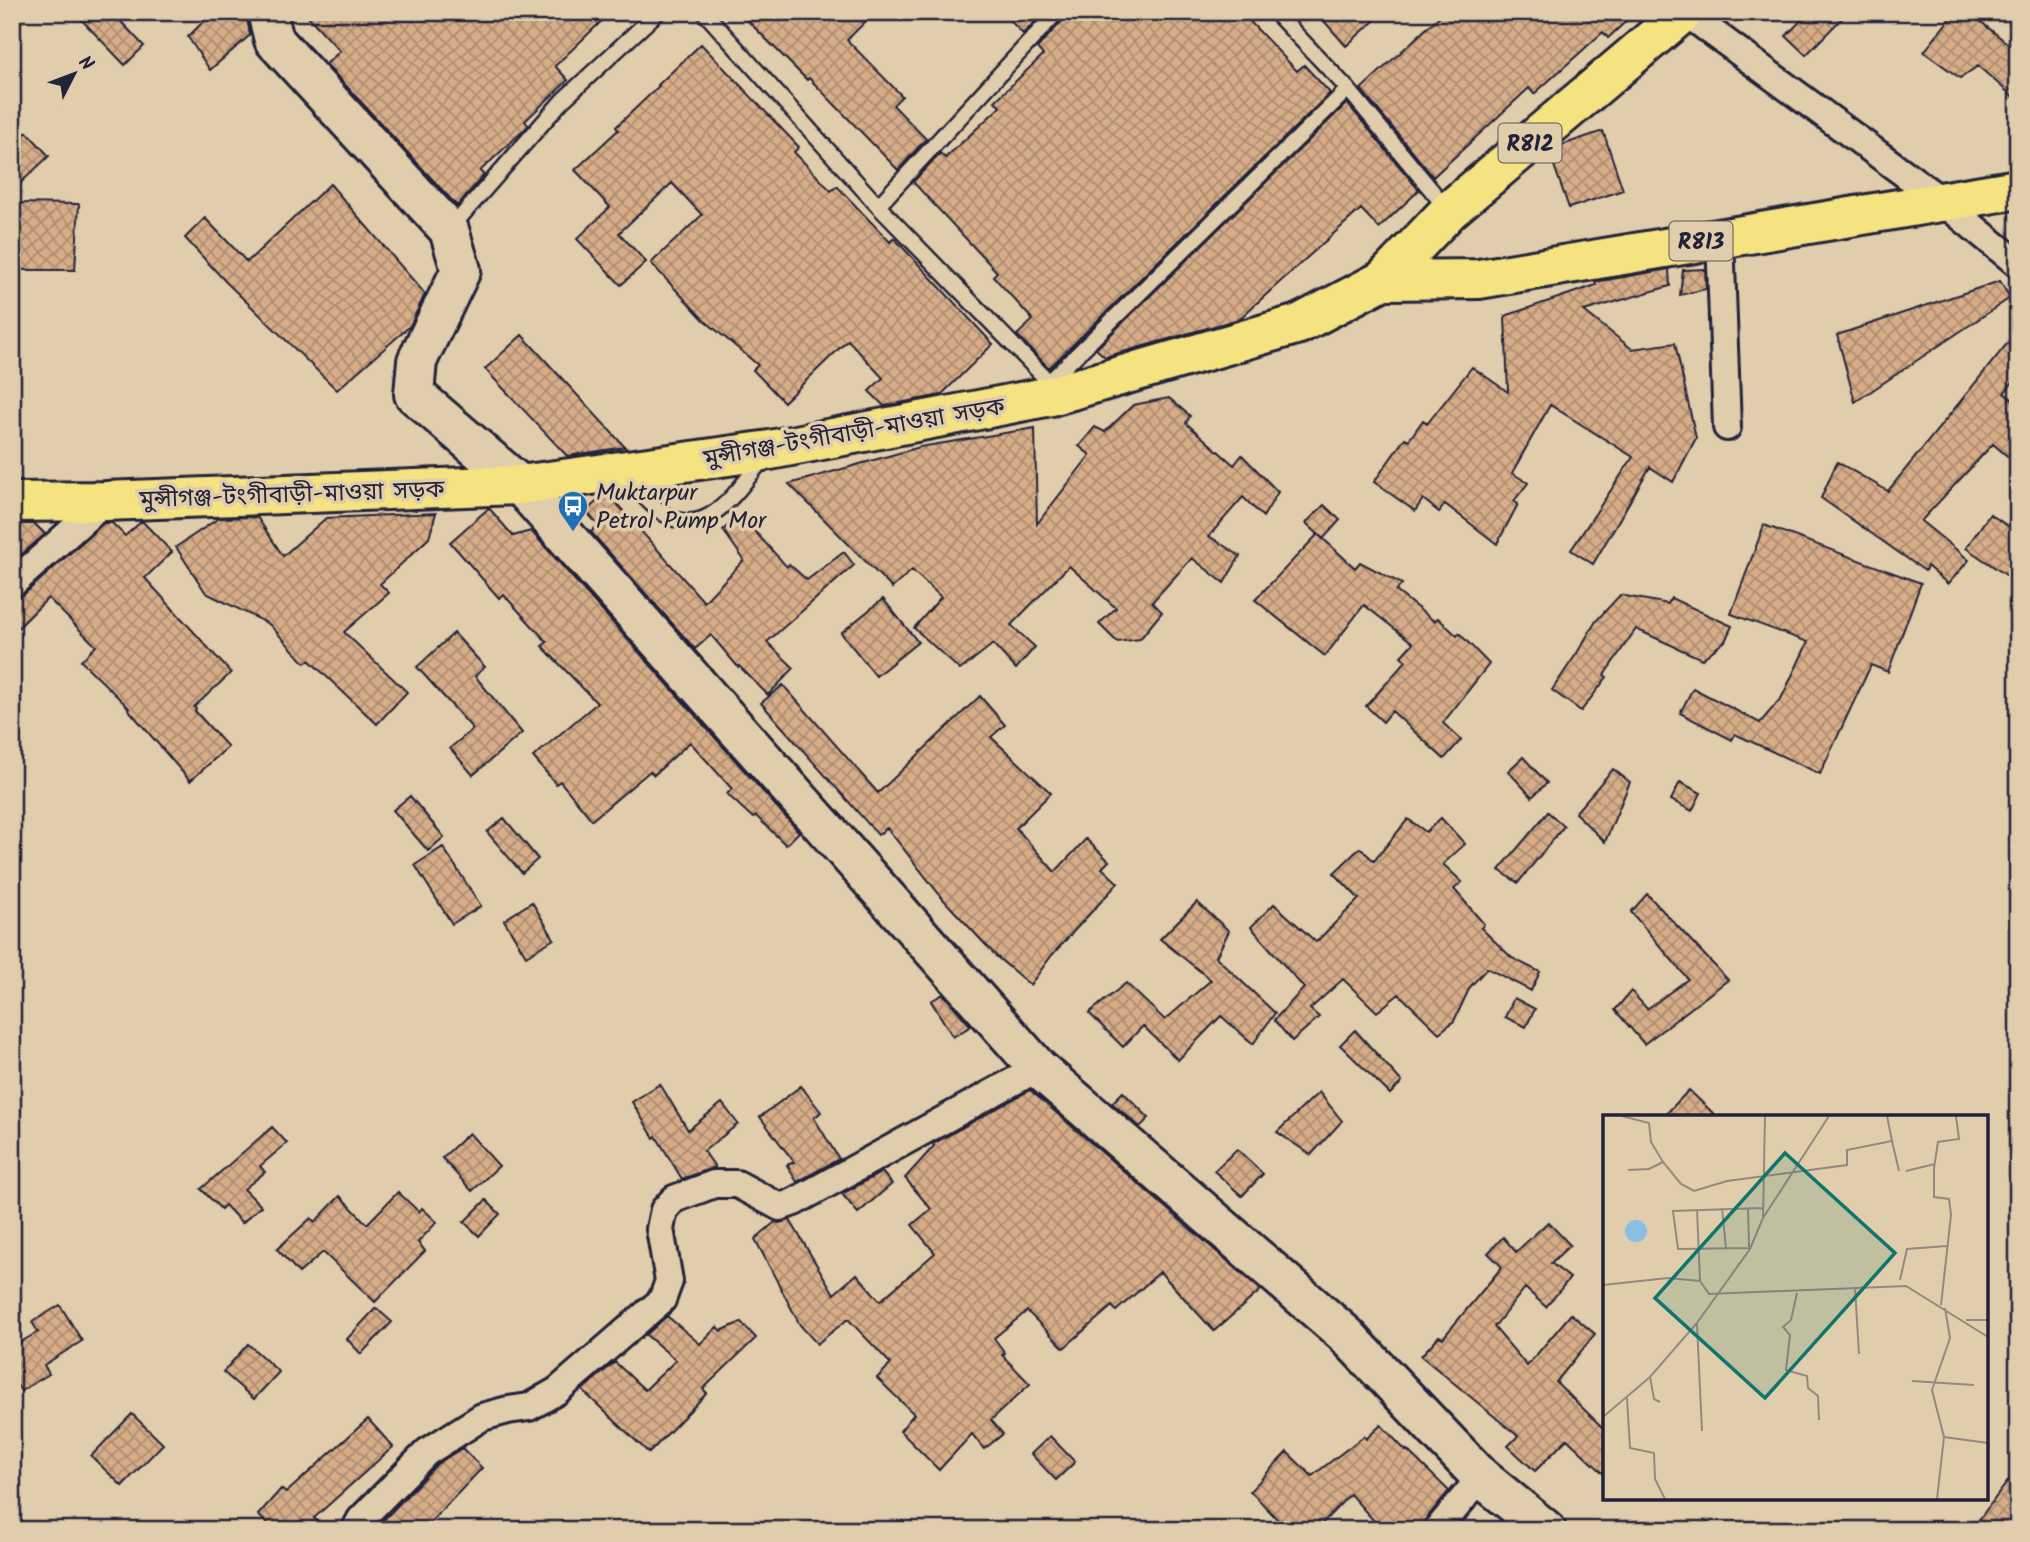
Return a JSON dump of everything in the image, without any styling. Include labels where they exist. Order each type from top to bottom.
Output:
[{"type":"main road","name":"R812","points":[[1383,280],[1449,211],[1685,12]]},
{"type":"main road","name":"R813","points":[[1383,280],[1479,279],[2018,189]]},
{"type":"main road","name":"মুন্সীগঞ্জ-টংগীবাড়ী-মাওয়া সড়ক","points":[[12,502],[105,501],[520,485],[770,450],[1050,389],[1299,324],[1383,280]]},
{"type":"street","points":[[267,12],[274,40],[449,230],[461,270],[417,361],[414,394],[520,485],[1038,1068],[1346,1335],[1481,1477],[1545,1530]]},
{"type":"street","points":[[1685,12],[1943,202],[2018,264]]},
{"type":"street","points":[[1720,238],[1727,427]]},
{"type":"street","points":[[12,584],[105,501]]},
{"type":"street","points":[[355,1530],[361,1519],[427,1452],[482,1417],[529,1407],[557,1391],[662,1300],[669,1281],[660,1229],[664,1210],[674,1199],[714,1184],[737,1184],[780,1207],[794,1202],[1038,1068]]},
{"type":"street","points":[[1437,1530],[1481,1477]]},
{"type":"lane","points":[[449,230],[562,100],[658,12]]},
{"type":"lane","points":[[704,12],[878,206],[1050,389],[1348,89]]},
{"type":"lane","points":[[878,206],[1057,12]]},
{"type":"lane","points":[[1275,12],[1348,89],[1449,211]]},
{"type":"lane","points":[[620,471],[655,507],[667,516],[686,523],[707,518],[726,504],[770,450]]},
{"type":"building","points":[[74,12],[112,12],[144,46],[125,65]]},
{"type":"building","points":[[213,12],[246,12],[250,35],[210,70],[188,37]]},
{"type":"building","points":[[304,12],[611,12],[555,66],[568,80],[525,121],[528,125],[525,129],[480,171],[484,175],[457,206],[326,64],[340,51]]},
{"type":"building","points":[[739,12],[875,12],[847,40],[902,96],[893,105],[926,139],[898,170],[809,78],[807,80]]},
{"type":"building","points":[[1002,12],[1044,12],[1023,34]]},
{"type":"building","points":[[1066,12],[1241,12],[1297,71],[1304,65],[1330,93],[1049,368],[1017,335],[1033,320],[993,276],[997,272],[913,182],[940,153],[945,158],[1000,107],[995,101],[1043,55],[1037,48],[1064,19]]},
{"type":"building","points":[[1316,12],[1384,12],[1346,46]]},
{"type":"building","points":[[1444,12],[1636,12],[1608,38],[1603,32],[1534,94],[1529,88],[1433,177],[1361,89]]},
{"type":"building","points":[[1809,12],[1848,12],[1806,55],[1786,36]]},
{"type":"building","points":[[1955,12],[1969,12],[2018,52],[2018,101],[1978,66],[1960,78],[1924,52]]},
{"type":"building","points":[[701,44],[799,147],[794,152],[831,191],[837,186],[890,242],[894,238],[993,344],[941,395],[884,406],[869,391],[883,378],[848,340],[784,402],[753,370],[758,365],[704,320],[651,263],[702,215],[672,183],[619,233],[646,262],[621,285],[577,239],[610,207],[575,170],[618,130],[616,127]]},
{"type":"building","points":[[1347,103],[1419,190],[1415,194],[1379,228],[1361,209],[1239,319],[1105,357],[1096,349]]},
{"type":"building","points":[[1603,131],[1623,190],[1569,208],[1550,154],[1559,146]]},
{"type":"building","points":[[27,132],[49,156],[12,191],[12,147]]},
{"type":"building","points":[[330,184],[425,294],[410,326],[337,390],[226,282],[185,238],[205,218],[247,262]]},
{"type":"building","points":[[12,203],[79,204],[75,270],[12,270]]},
{"type":"building","points":[[1669,269],[1670,286],[1584,311],[1632,349],[1675,343],[1696,438],[1673,482],[1650,467],[1593,564],[1571,550],[1633,457],[1550,405],[1512,473],[1528,483],[1514,501],[1518,504],[1497,544],[1445,504],[1439,512],[1423,499],[1415,511],[1374,482],[1405,438],[1409,440],[1423,420],[1427,424],[1472,367],[1508,392],[1505,316],[1596,285],[1595,282]]},
{"type":"building","points":[[1705,269],[1706,289],[1680,295],[1683,270]]},
{"type":"building","points":[[2000,281],[2010,298],[1855,402],[1837,335]]},
{"type":"building","points":[[2018,330],[2018,376],[2004,393],[2018,403],[2018,465],[1993,444],[1921,521],[1969,560],[1948,584],[1927,566],[1925,571],[1821,498],[1837,462],[1888,491]]},
{"type":"building","points":[[522,335],[625,447],[567,456],[485,369]]},
{"type":"building","points":[[1169,398],[1190,416],[1186,423],[1234,465],[1242,455],[1278,492],[1263,517],[1243,497],[1209,536],[1240,556],[1224,583],[1192,558],[1152,602],[1162,612],[1140,639],[1117,642],[1099,624],[1116,608],[1069,566],[1011,625],[1035,647],[1016,669],[993,644],[960,670],[914,628],[941,597],[912,570],[892,588],[789,484],[920,447],[1035,428],[1037,524],[1090,455],[1079,446],[1095,427],[1105,432],[1133,405]]},
{"type":"building","points":[[609,495],[704,602],[744,560],[723,530],[740,515],[787,567],[789,564],[807,580],[844,552],[854,565],[767,642],[794,668],[768,695],[738,667],[711,635],[695,649],[591,532],[598,525],[586,511],[603,496]]},
{"type":"building","points":[[1324,505],[1340,520],[1323,539],[1306,523]]},
{"type":"building","points":[[489,508],[513,536],[531,531],[799,832],[786,845],[756,816],[753,818],[727,794],[732,789],[690,742],[654,775],[650,771],[592,820],[560,781],[556,784],[533,757],[597,703],[542,646],[547,642],[503,594],[499,598],[450,542]]},
{"type":"building","points":[[436,513],[429,538],[380,584],[389,593],[344,632],[407,692],[377,724],[309,660],[305,663],[269,624],[206,593],[176,547],[219,518],[257,517],[283,556],[326,518]]},
{"type":"building","points":[[1990,514],[2018,533],[2018,583],[1966,548]]},
{"type":"building","points":[[142,521],[172,552],[145,578],[231,673],[194,707],[228,747],[190,781],[129,708],[81,661],[96,646],[48,598],[12,634],[12,599],[22,596],[104,523],[112,523],[125,536]]},
{"type":"building","points":[[12,524],[35,524],[45,534],[12,563]]},
{"type":"building","points":[[1764,525],[1921,583],[1888,672],[1871,665],[1820,774],[1735,734],[1732,740],[1680,713],[1693,688],[1760,723],[1782,697],[1808,642],[1731,614]]},
{"type":"building","points":[[1318,534],[1355,568],[1360,562],[1402,584],[1396,591],[1434,621],[1438,618],[1457,636],[1459,633],[1489,664],[1443,723],[1461,740],[1444,759],[1392,711],[1383,722],[1366,706],[1406,661],[1401,656],[1413,643],[1364,605],[1325,656],[1255,600]]},
{"type":"building","points":[[1620,595],[1668,604],[1671,598],[1732,626],[1725,641],[1702,659],[1636,629],[1604,675],[1607,677],[1581,711],[1552,690],[1596,621]]},
{"type":"building","points":[[883,599],[918,642],[876,676],[841,633]]},
{"type":"building","points":[[454,633],[485,667],[475,676],[522,733],[473,775],[450,748],[473,729],[417,667]]},
{"type":"building","points":[[783,685],[878,793],[980,696],[1005,725],[991,737],[1051,793],[1016,828],[1055,872],[1086,839],[1109,861],[1102,868],[1118,883],[1052,955],[1030,985],[996,956],[943,899],[887,828],[878,835],[761,703]]},
{"type":"building","points":[[1523,757],[1547,783],[1532,797],[1508,771]]},
{"type":"building","points":[[1613,769],[1630,782],[1605,842],[1575,813]]},
{"type":"building","points":[[1680,782],[1701,793],[1692,811],[1671,800]]},
{"type":"building","points":[[410,796],[444,837],[428,851],[393,810]]},
{"type":"building","points":[[1548,812],[1564,826],[1518,883],[1499,870]]},
{"type":"building","points":[[504,818],[538,859],[522,873],[487,832]]},
{"type":"building","points":[[1441,818],[1465,844],[1443,864],[1462,882],[1454,889],[1484,924],[1481,928],[1512,958],[1540,972],[1531,991],[1487,968],[1470,987],[1454,1021],[1439,1033],[1399,994],[1377,1012],[1343,979],[1310,1009],[1319,1017],[1292,1041],[1274,1020],[1304,988],[1251,927],[1274,904],[1316,942],[1359,899],[1334,873],[1360,848],[1374,861],[1408,819],[1426,832]]},
{"type":"building","points":[[443,847],[481,906],[452,924],[415,865]]},
{"type":"building","points":[[1647,894],[1728,980],[1644,1044],[1615,1010],[1631,991],[1647,1009],[1688,979],[1631,912]]},
{"type":"building","points":[[532,902],[554,939],[526,956],[504,920]]},
{"type":"building","points":[[1197,902],[1229,931],[1216,957],[1275,1013],[1253,1044],[1221,1016],[1178,1060],[1143,1026],[1123,1047],[1089,1013],[1126,983],[1165,1020],[1211,980],[1160,939]]},
{"type":"building","points":[[943,994],[971,1026],[953,1037],[931,1001]]},
{"type":"building","points":[[1514,998],[1535,1009],[1526,1027],[1505,1017]]},
{"type":"building","points":[[1355,1030],[1402,1082],[1390,1094],[1340,1045]]},
{"type":"building","points":[[660,1084],[688,1130],[722,1103],[738,1124],[704,1151],[715,1167],[682,1179],[656,1136],[654,1138],[632,1102]]},
{"type":"building","points":[[801,1086],[821,1112],[814,1118],[839,1159],[797,1182],[787,1165],[794,1162],[760,1117]]},
{"type":"building","points":[[1030,1090],[1261,1290],[1214,1331],[1160,1272],[1116,1311],[1112,1306],[1064,1348],[1027,1311],[994,1338],[1005,1353],[1002,1355],[1030,1384],[991,1420],[1003,1434],[984,1449],[972,1434],[939,1470],[900,1431],[914,1414],[877,1378],[891,1364],[848,1319],[817,1344],[800,1325],[755,1239],[775,1222],[790,1220],[834,1294],[857,1274],[880,1301],[935,1253],[912,1225],[931,1209],[905,1178],[933,1144]]},
{"type":"building","points":[[1689,1090],[1715,1115],[1665,1115]]},
{"type":"building","points":[[1123,1092],[1149,1118],[1140,1127],[1112,1103]]},
{"type":"building","points":[[1319,1092],[1342,1121],[1311,1155],[1277,1132]]},
{"type":"building","points":[[272,1127],[287,1143],[260,1166],[265,1172],[244,1189],[261,1206],[242,1223],[225,1205],[221,1209],[201,1189]]},
{"type":"building","points":[[469,1133],[499,1166],[472,1191],[442,1158]]},
{"type":"building","points":[[1237,1149],[1263,1174],[1242,1196],[1214,1171]]},
{"type":"building","points":[[882,1172],[892,1184],[858,1213],[842,1194]]},
{"type":"building","points":[[398,1192],[419,1212],[422,1208],[437,1222],[418,1242],[425,1251],[375,1302],[323,1252],[299,1273],[277,1249],[311,1218],[315,1222],[340,1196],[367,1224]]},
{"type":"building","points":[[486,1200],[500,1214],[479,1236],[464,1222]]},
{"type":"building","points":[[1548,1222],[1570,1245],[1551,1263],[1570,1278],[1546,1307],[1525,1288],[1494,1327],[1527,1366],[1571,1314],[1595,1334],[1556,1382],[1603,1428],[1603,1473],[1567,1439],[1535,1471],[1508,1446],[1518,1436],[1421,1356],[1439,1336],[1443,1338],[1502,1267],[1488,1253],[1503,1237],[1516,1252]]},
{"type":"building","points":[[60,1305],[82,1341],[44,1365],[49,1374],[21,1391],[12,1377],[12,1347],[38,1332],[32,1322]]},
{"type":"building","points":[[376,1308],[392,1322],[361,1354],[347,1339]]},
{"type":"building","points":[[667,1316],[700,1344],[717,1327],[721,1331],[741,1322],[756,1338],[703,1389],[707,1393],[649,1453],[582,1390],[615,1362],[645,1390],[676,1360],[646,1335]]},
{"type":"building","points":[[248,1344],[279,1372],[254,1399],[223,1372]]},
{"type":"building","points":[[132,1414],[163,1444],[122,1486],[91,1456]]},
{"type":"building","points":[[368,1419],[393,1447],[314,1518],[326,1530],[275,1530],[258,1515],[281,1489],[286,1493]]},
{"type":"building","points":[[1381,1425],[1449,1491],[1425,1520],[1422,1530],[1382,1530],[1350,1494],[1316,1530],[1288,1530],[1250,1491],[1287,1452],[1312,1476],[1364,1436],[1366,1439]]},
{"type":"building","points":[[1050,1436],[1075,1462],[1056,1480],[1031,1454]]},
{"type":"building","points":[[462,1448],[482,1468],[423,1530],[374,1530],[437,1464]]},
{"type":"building","points":[[2018,1468],[2018,1530],[1971,1530]]},
{"type":"place","name":"Muktarpur Petrol Pump Mor","points":[[573,533]]}]
